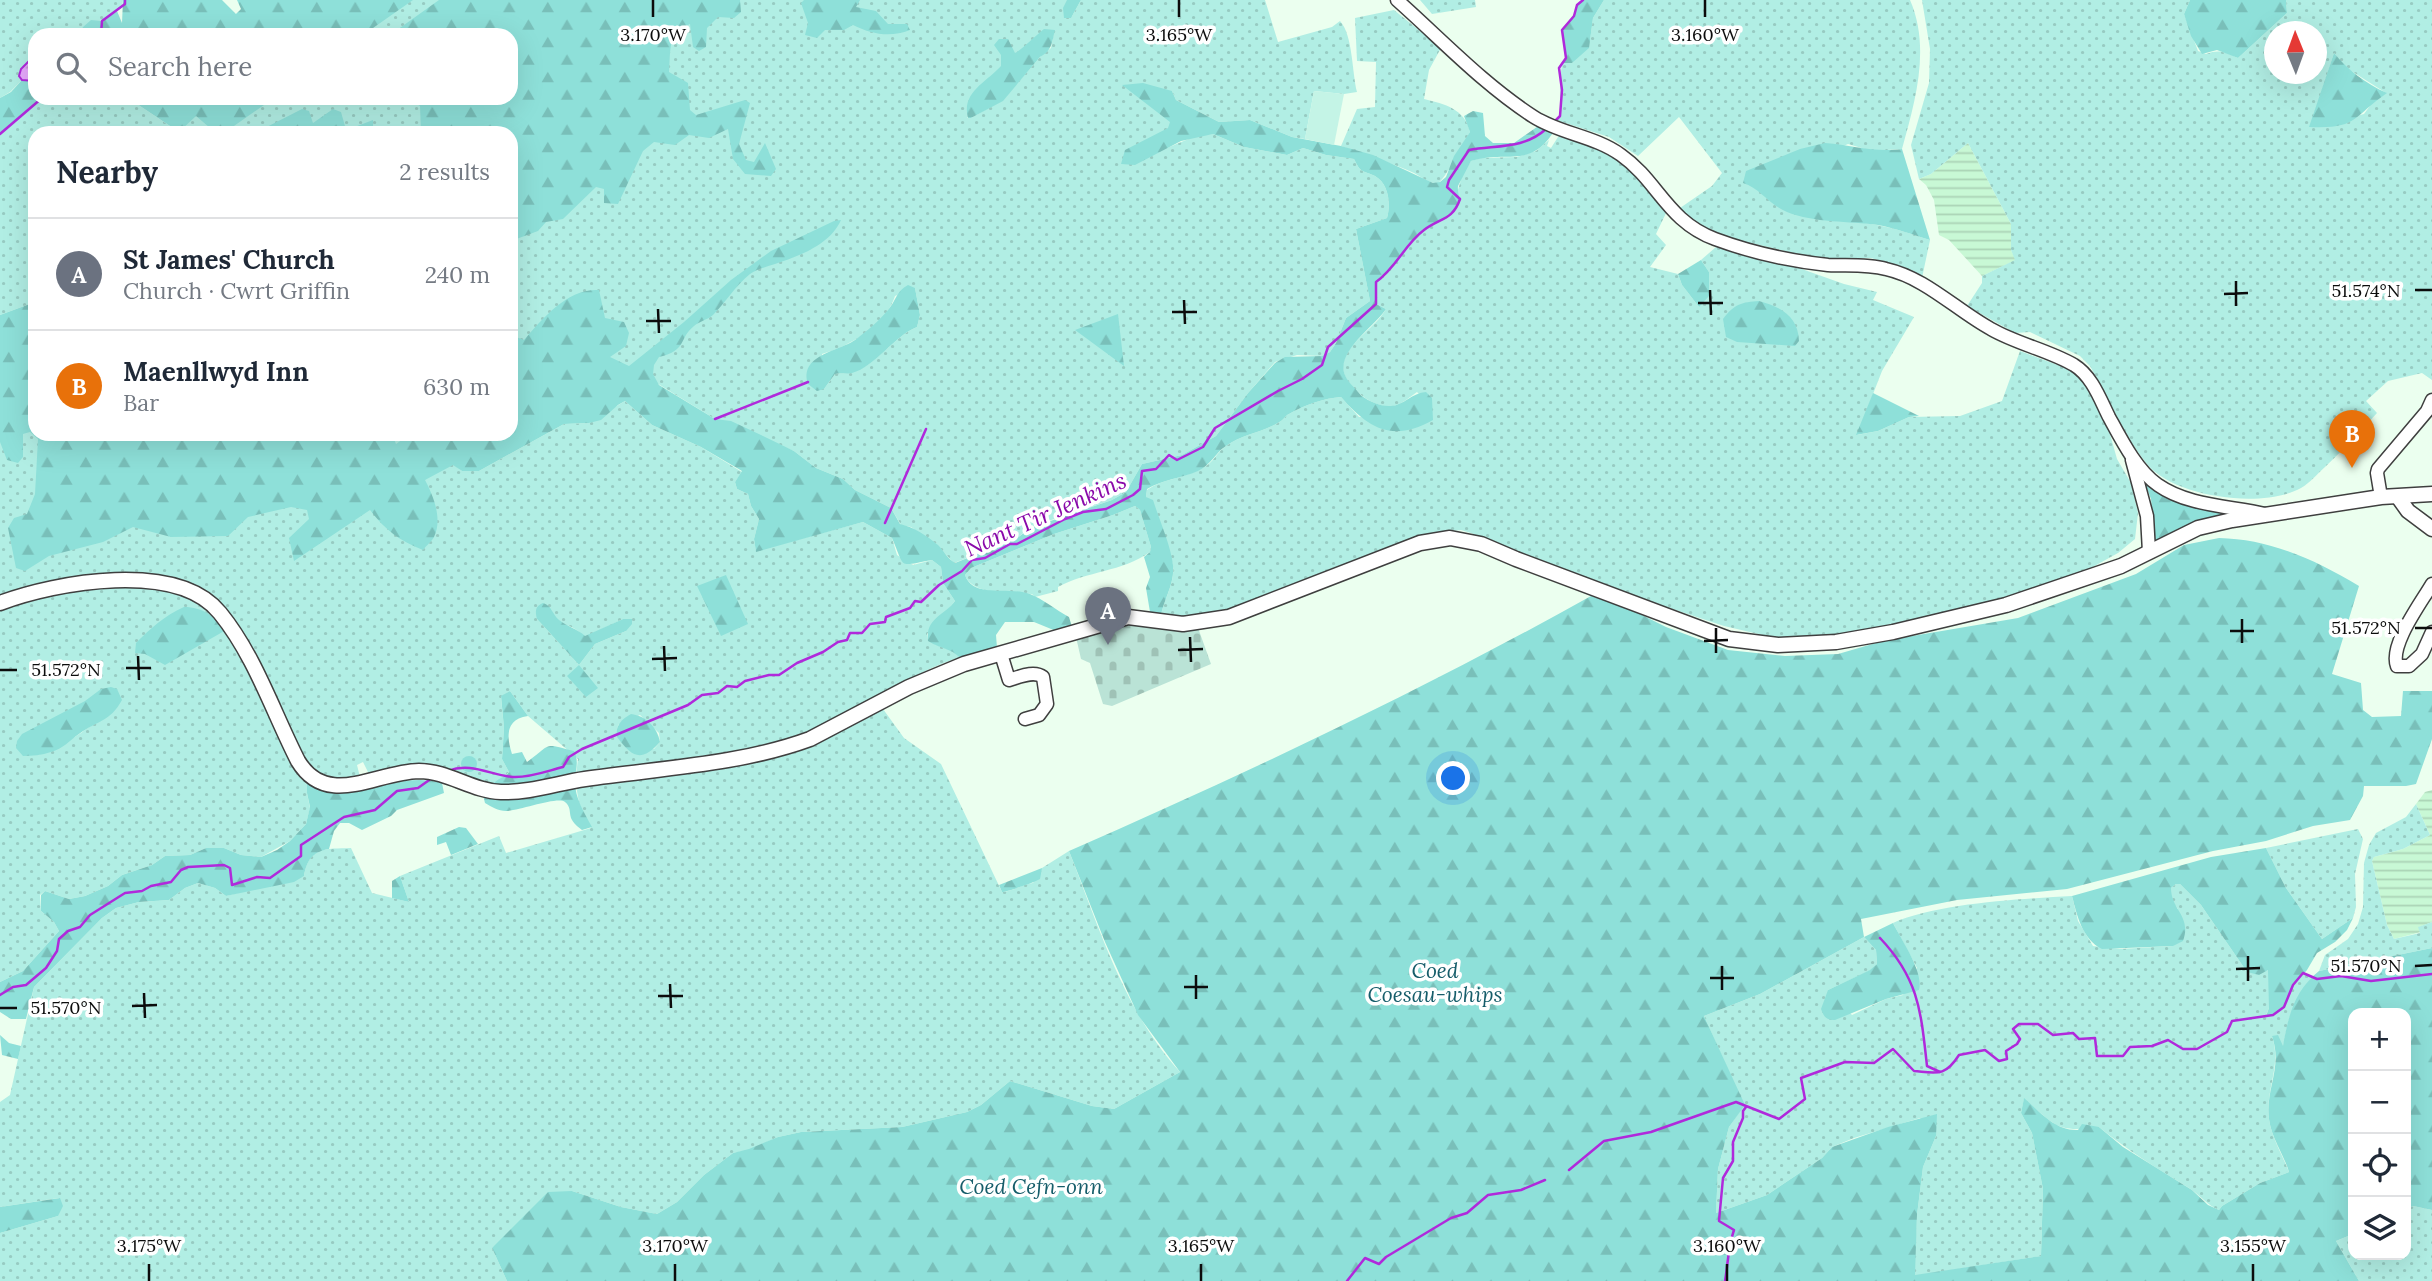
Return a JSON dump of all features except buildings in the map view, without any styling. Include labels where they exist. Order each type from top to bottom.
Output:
[{"type":"street","points":[[1397,0],[1483,80],[1511,102],[1544,122],[1622,155],[1670,209],[1698,231],[1736,246],[1797,260],[1889,269],[1941,294],[1991,329],[2077,367],[2090,381],[2131,456],[2157,485],[2194,501],[2269,515]]},
{"type":"street","points":[[2381,497],[2376,473],[2378,468],[2427,411],[2432,400]]},
{"type":"street","points":[[2131,456],[2147,516],[2149,552]]},
{"type":"street","points":[[0,603],[62,585],[91,581],[158,583],[195,593],[219,611],[230,627],[255,670],[305,772],[323,785],[336,787],[403,773],[426,772],[490,791],[511,792],[764,752],[810,739],[927,678],[1002,654],[1128,617],[1184,624],[1229,617],[1420,544],[1440,539],[1464,539],[1481,544],[1729,639],[1778,645],[1836,642],[1951,620],[2006,605],[2121,566],[2198,528],[2381,497],[2432,494]]},
{"type":"street","points":[[2398,497],[2408,511],[2432,529]]},
{"type":"street","points":[[2432,584],[2400,638],[2394,659],[2397,666],[2409,666],[2422,654],[2432,632]]},
{"type":"street","points":[[1002,654],[1009,680],[1039,673],[1043,677],[1047,705],[1039,715],[1025,719]]},
{"type":"green space","points":[[123,0],[222,0],[236,14],[241,9],[237,0],[413,0],[373,28],[82,28],[91,20],[102,21],[117,11],[122,23]]},
{"type":"green space","points":[[439,0],[740,0],[741,12],[734,18],[718,17],[707,28],[706,47],[699,51],[693,47],[690,24],[677,32],[670,49],[669,72],[688,83],[690,110],[696,115],[745,100],[750,103],[739,144],[746,160],[754,162],[765,143],[776,169],[771,176],[745,174],[733,159],[728,129],[709,138],[689,135],[675,145],[654,142],[643,151],[618,204],[604,203],[604,189],[596,187],[563,219],[546,222],[538,231],[518,238],[518,126],[421,126],[418,105],[518,105],[518,28],[400,28]]},
{"type":"green space","points":[[804,0],[860,0],[856,7],[876,11],[888,24],[907,24],[910,30],[881,34],[853,25],[844,30],[825,30],[817,38],[805,35],[808,23],[801,3]]},
{"type":"green space","points":[[1067,0],[1081,0],[1071,18],[1064,18],[1063,8]]},
{"type":"green space","points":[[1583,0],[1604,0],[1593,18],[1589,48],[1572,63],[1563,63],[1566,58],[1562,30]]},
{"type":"green space","points":[[2190,0],[2286,0],[2287,13],[2278,21],[2264,21],[2264,34],[2238,58],[2217,50],[2202,54],[2191,36],[2184,14]]},
{"type":"green space","points":[[1044,29],[1055,30],[1047,52],[1003,101],[968,118],[968,101],[972,94],[1001,66],[1001,55],[994,45],[999,39],[1008,39],[1015,53]]},
{"type":"green space","points":[[2334,53],[2358,76],[2387,93],[2346,124],[2309,127],[2324,84],[2327,84],[2327,74]]},
{"type":"green space","points":[[22,80],[28,80],[28,105],[34,105],[0,134],[0,98],[11,92]]},
{"type":"green space","points":[[1143,83],[1172,91],[1176,100],[1219,122],[1250,120],[1292,137],[1373,155],[1433,183],[1446,177],[1454,156],[1470,132],[1464,116],[1473,111],[1483,113],[1485,136],[1493,143],[1514,143],[1544,122],[1556,128],[1547,141],[1528,154],[1471,161],[1458,186],[1459,202],[1454,212],[1418,235],[1376,282],[1376,304],[1386,309],[1351,348],[1343,366],[1345,375],[1361,395],[1382,405],[1400,404],[1416,394],[1426,392],[1432,398],[1433,420],[1418,427],[1393,431],[1371,424],[1341,397],[1315,402],[1288,415],[1275,425],[1233,442],[1198,471],[1147,489],[1146,497],[1153,500],[1173,565],[1171,585],[1161,615],[1150,612],[1146,588],[1150,577],[1144,557],[1151,547],[1140,510],[1135,506],[1054,534],[971,568],[965,575],[976,587],[1030,594],[1069,617],[1072,627],[1056,631],[1034,622],[1005,622],[996,635],[997,648],[964,664],[953,652],[928,641],[933,622],[955,601],[943,583],[941,567],[932,560],[904,563],[892,538],[863,522],[756,552],[754,539],[759,519],[748,494],[737,489],[735,482],[742,471],[701,447],[652,425],[625,401],[601,420],[564,424],[479,471],[462,471],[453,465],[425,480],[434,500],[438,523],[434,537],[423,550],[394,534],[370,510],[294,561],[289,538],[309,519],[307,510],[291,507],[248,517],[228,536],[171,537],[133,527],[103,542],[49,556],[25,571],[16,568],[8,528],[14,518],[27,514],[35,494],[38,441],[395,441],[396,444],[400,441],[518,441],[518,338],[524,340],[548,314],[567,299],[577,294],[599,290],[605,318],[624,322],[629,333],[626,346],[610,357],[629,366],[731,280],[771,251],[841,220],[822,243],[750,274],[713,315],[689,331],[679,348],[659,357],[653,374],[659,385],[715,419],[731,421],[761,435],[794,451],[816,468],[843,479],[855,490],[891,508],[900,524],[929,538],[955,563],[999,542],[1016,539],[1030,528],[1112,500],[1126,492],[1142,464],[1182,455],[1216,436],[1248,393],[1275,363],[1285,357],[1322,356],[1330,352],[1346,318],[1370,301],[1356,229],[1387,218],[1389,207],[1383,184],[1375,176],[1361,169],[1354,159],[1303,148],[1287,155],[1244,147],[1213,134],[1181,141],[1135,165],[1121,164],[1125,150],[1168,128],[1170,122],[1122,85]]},
{"type":"green space","points":[[138,105],[264,105],[234,126],[208,126],[196,116],[185,126],[170,126]]},
{"type":"green space","points":[[302,109],[309,111],[313,123],[333,109],[341,112],[345,126],[269,126]]},
{"type":"green space","points":[[373,120],[373,126],[357,126]]},
{"type":"green space","points":[[1825,143],[1873,149],[1902,149],[1930,240],[1878,225],[1797,216],[1781,209],[1743,183],[1746,171],[1800,149]]},
{"type":"green space","points":[[1968,143],[2011,224],[2011,250],[2016,260],[1982,276],[1949,240],[1939,235],[1934,200],[1926,185],[1919,179],[1931,174]]},
{"type":"green space","points":[[1701,260],[1709,272],[1709,296],[1699,307],[1682,285],[1678,274]]},
{"type":"green space","points":[[908,285],[915,288],[920,315],[917,327],[900,337],[869,365],[852,373],[835,374],[824,389],[817,391],[808,384],[807,374],[814,360],[864,333],[891,307],[899,293]]},
{"type":"green space","points":[[1759,301],[1774,306],[1792,319],[1799,341],[1795,346],[1737,342],[1726,337],[1723,319],[1727,314],[1739,305]]},
{"type":"green space","points":[[28,305],[28,433],[23,434],[23,457],[18,463],[7,460],[0,442],[0,315]]},
{"type":"green space","points":[[1118,314],[1124,366],[1075,330]]},
{"type":"green space","points":[[1873,393],[1919,416],[1909,417],[1878,431],[1856,435]]},
{"type":"green space","points":[[2144,481],[2241,515],[2155,542],[2151,499]]},
{"type":"green space","name":"Coed Coesau-whips","points":[[2219,538],[2238,539],[2292,553],[2359,586],[2332,674],[2361,683],[2363,710],[2372,717],[2401,716],[2403,691],[2432,691],[2432,739],[2416,784],[2364,786],[2363,796],[2350,820],[2313,826],[2266,841],[2213,851],[2067,889],[1957,900],[1861,919],[1864,937],[1760,994],[1704,1016],[1745,1105],[1729,1127],[1718,1169],[1716,1213],[1767,1195],[1822,1158],[1832,1147],[1888,1127],[1937,1114],[1936,1136],[1923,1167],[1917,1215],[1915,1275],[2041,1256],[2043,1189],[2032,1133],[2021,1113],[2024,1098],[2048,1120],[2062,1127],[2078,1130],[2082,1124],[2099,1127],[2123,1147],[2219,1210],[2260,1183],[2289,1172],[2269,1119],[2269,1098],[2276,1058],[2272,1036],[2278,1035],[2283,1046],[2290,1015],[2298,996],[2310,979],[2319,971],[2432,948],[2432,1210],[2411,1207],[2411,1008],[2348,1008],[2348,1236],[2336,1241],[2359,1281],[507,1281],[492,1248],[548,1192],[572,1191],[621,1207],[657,1214],[677,1202],[704,1175],[733,1153],[778,1137],[801,1132],[902,1127],[967,1112],[981,1105],[1010,1081],[1092,1106],[1114,1109],[1180,1072],[1138,1015],[1105,942],[1069,851],[1333,730],[1463,665],[1591,596],[1630,609],[1666,627],[1728,650],[1785,656],[1838,654],[1883,641],[2018,618],[2136,574],[2184,545]]},
{"type":"green space","points":[[726,575],[748,624],[721,636],[697,586]]},
{"type":"green space","points":[[543,603],[559,620],[585,636],[623,619],[632,619],[632,624],[626,631],[595,644],[579,665],[537,619],[536,609]]},
{"type":"green space","points":[[184,607],[207,613],[226,630],[165,665],[145,654],[135,653],[136,643],[147,632]]},
{"type":"green space","points":[[1126,622],[1197,625],[1211,664],[1112,706],[1103,704],[1090,663],[1081,659],[1076,637]]},
{"type":"green space","points":[[579,665],[598,688],[586,697],[567,676]]},
{"type":"green space","points":[[101,689],[117,689],[122,700],[117,707],[108,717],[86,729],[63,747],[48,753],[26,756],[16,748],[22,734],[85,701]]},
{"type":"green space","points":[[510,691],[528,716],[515,721],[510,729],[512,754],[522,752],[527,762],[548,746],[574,751],[577,761],[576,792],[592,827],[582,830],[579,828],[572,820],[568,806],[561,801],[506,811],[485,803],[483,795],[509,772],[502,759],[504,728],[501,696]]},
{"type":"green space","points":[[631,714],[650,723],[660,742],[642,755],[632,753],[617,737],[620,723]]},
{"type":"green space","points":[[469,756],[475,758],[475,770],[469,772],[463,770],[461,764],[463,758]]},
{"type":"green space","points":[[307,774],[347,779],[357,792],[420,780],[442,783],[444,793],[397,810],[391,816],[362,830],[349,823],[340,823],[334,831],[329,849],[314,855],[304,876],[294,882],[226,896],[215,888],[198,883],[185,888],[169,900],[139,902],[116,908],[102,918],[34,987],[26,1019],[11,1019],[0,1012],[0,982],[23,971],[59,931],[54,922],[41,911],[41,895],[45,891],[69,899],[85,896],[108,886],[122,875],[152,865],[165,856],[190,855],[206,848],[224,848],[241,855],[261,857],[277,850],[306,824],[310,807]]},
{"type":"green space","points":[[2432,790],[2432,922],[2419,927],[2421,932],[2394,939],[2387,925],[2372,861],[2374,857],[2403,849],[2430,835],[2416,804],[2425,792]]},
{"type":"green space","points":[[459,827],[466,828],[478,844],[451,855],[446,842],[437,845],[437,837]]},
{"type":"green space","points":[[2266,848],[2286,888],[2322,939],[2353,918],[2347,930],[2335,942],[2317,953],[2307,970],[2293,985],[2284,1007],[2273,1015],[2266,1016],[2269,1008],[2268,970],[2259,975],[2247,972],[2201,905],[2180,884],[2171,888],[2174,902],[2185,925],[2185,932],[2183,941],[2173,946],[2102,949],[2085,933],[2078,918],[2072,896],[2211,857]]},
{"type":"green space","points":[[1042,868],[1040,879],[1002,892],[999,885]]},
{"type":"green space","points":[[400,876],[409,902],[392,898],[392,881]]},
{"type":"green space","points":[[1893,923],[1915,966],[1920,983],[1919,990],[1886,999],[1835,1020],[1827,1019],[1821,1009],[1828,990],[1877,964],[1876,950],[1864,937]]},
{"type":"green space","points":[[0,1035],[9,1043],[21,1046],[18,1059],[2,1055]]},
{"type":"green space","points":[[60,1198],[63,1206],[58,1216],[0,1233],[0,1207]]},
{"type":"shaded area","points":[[0,0],[123,0],[122,7],[113,14],[79,28],[28,28],[28,62],[21,69],[19,76],[22,80],[0,98]]},
{"type":"shaded area","points":[[253,0],[1077,0],[1071,18],[1081,0],[1265,0],[1278,42],[1332,27],[1340,21],[1350,45],[1357,92],[1344,94],[1314,91],[1305,139],[1292,137],[1250,120],[1219,122],[1176,100],[1172,91],[1155,99],[1201,121],[1167,148],[1198,135],[1213,134],[1244,147],[1287,155],[1303,148],[1354,159],[1361,169],[1375,176],[1383,184],[1389,207],[1387,218],[1356,229],[1370,301],[1346,318],[1330,352],[1322,356],[1297,355],[1275,362],[1216,436],[1182,455],[1142,464],[1126,492],[1112,500],[1030,527],[1016,539],[999,542],[985,551],[954,563],[936,544],[911,527],[901,525],[891,508],[855,490],[843,479],[816,468],[794,451],[715,419],[629,366],[518,428],[518,126],[178,126],[174,105],[518,105],[518,28],[200,28],[236,14]],"holes":[[[1054,32],[1051,48],[1003,100],[967,118]],[[915,288],[920,315],[917,327],[900,337],[877,358],[850,373],[835,374],[824,389],[822,354],[844,346],[866,333],[884,316],[895,296]]]},
{"type":"shaded area","points":[[1420,0],[1475,0],[1476,7],[1432,14]]},
{"type":"shaded area","points":[[1604,0],[1910,0],[1919,37],[1919,75],[1902,149],[1872,151],[1848,144],[1754,186],[1769,200],[1799,215],[1882,226],[1930,240],[1922,278],[1871,258],[1820,259],[1724,237],[1693,223],[1680,208],[1712,186],[1722,173],[1679,117],[1638,156],[1609,137],[1556,120],[1560,116],[1563,63],[1572,63],[1590,40],[1593,18]]},
{"type":"shaded area","points":[[1922,0],[2190,0],[2184,14],[2198,51],[2206,54],[2222,52],[2238,58],[2264,34],[2264,84],[2324,84],[2310,127],[2364,114],[2372,103],[2386,93],[2345,67],[2334,53],[2327,75],[2327,21],[2278,21],[2287,13],[2286,0],[2432,0],[2432,380],[2422,373],[2388,381],[2366,401],[2377,413],[2371,420],[2310,481],[2285,494],[2243,499],[2220,496],[2197,492],[2159,475],[2138,452],[2090,366],[2080,356],[2030,332],[2015,333],[1967,306],[1982,283],[1982,276],[2015,260],[2011,250],[2011,224],[1968,143],[1931,174],[1919,179],[1911,145],[1929,83],[1930,49]]},
{"type":"shaded area","points":[[1394,10],[1441,48],[1429,70],[1424,99],[1459,113],[1470,132],[1450,168],[1438,183],[1429,182],[1405,169],[1341,146],[1357,109],[1375,107],[1376,62],[1357,61],[1355,18]]},
{"type":"shaded area","points":[[1314,91],[1344,94],[1334,145],[1305,139]]},
{"type":"shaded area","points":[[34,105],[138,105],[170,126],[28,126],[28,305],[0,315],[0,134]]},
{"type":"shaded area","points":[[1562,135],[1612,154],[1629,167],[1667,211],[1656,234],[1666,245],[1650,267],[1678,274],[1682,285],[1699,307],[1709,272],[1701,260],[1716,247],[1799,268],[1877,292],[1873,300],[1914,317],[1882,371],[1857,435],[1878,431],[1909,417],[1960,416],[2002,401],[2020,351],[2074,371],[2084,382],[2108,427],[2117,459],[2131,483],[2138,513],[2135,539],[2118,553],[2080,574],[2045,587],[1927,621],[1789,641],[1724,626],[1618,591],[1461,530],[1438,532],[1220,613],[1196,619],[1161,615],[1172,579],[1173,566],[1146,497],[1147,490],[1203,468],[1233,442],[1275,425],[1295,411],[1321,400],[1341,397],[1359,417],[1432,420],[1432,408],[1417,392],[1400,404],[1385,406],[1367,399],[1345,377],[1343,368],[1348,352],[1386,309],[1376,304],[1376,282],[1385,276],[1408,245],[1457,193],[1463,173],[1471,161],[1481,158],[1517,157],[1536,151],[1549,140],[1547,146],[1551,148]]},
{"type":"shaded area","points":[[0,391],[28,425],[28,441],[495,441],[453,464],[462,471],[479,471],[564,424],[589,423],[625,401],[652,425],[701,447],[742,472],[735,482],[737,489],[748,494],[759,519],[754,539],[756,551],[863,522],[892,538],[897,555],[913,565],[932,560],[941,567],[943,583],[955,601],[927,634],[928,640],[961,657],[922,672],[832,723],[756,749],[576,775],[578,759],[528,716],[510,691],[501,697],[504,728],[502,759],[509,772],[493,785],[432,766],[369,774],[363,762],[357,765],[360,777],[307,793],[310,808],[306,824],[290,841],[261,857],[241,855],[224,848],[206,848],[190,855],[165,856],[152,865],[122,875],[108,886],[85,896],[69,899],[45,891],[40,895],[41,911],[54,922],[59,931],[23,971],[0,982]],"holes":[[[537,619],[563,624],[585,637],[623,619],[626,631],[595,644],[579,665]],[[640,715],[659,733],[660,742],[654,749],[617,737],[618,725]],[[99,722],[60,747],[36,755]]]},
{"type":"shaded area","points":[[1135,506],[1140,510],[1151,547],[1150,552],[1128,564],[1069,582],[1058,587],[1058,591],[1035,597],[1032,594],[984,590],[969,582],[965,575],[971,568],[1054,534]]},
{"type":"shaded area","points":[[883,709],[904,738],[941,764],[1002,892],[1033,883],[1042,868],[1069,851],[1128,995],[1160,1048],[1180,1072],[1114,1109],[1092,1106],[1010,1081],[981,1105],[967,1112],[902,1127],[801,1132],[778,1137],[749,1150],[733,1153],[704,1175],[677,1202],[657,1214],[621,1207],[572,1191],[492,1248],[507,1281],[0,1281],[0,1233],[58,1216],[59,1198],[0,1207],[0,1102],[10,1095],[34,987],[102,918],[116,908],[139,902],[169,900],[185,888],[198,883],[215,888],[226,896],[304,876],[306,866],[314,854],[326,849],[351,848],[372,893],[409,902],[400,876],[499,836],[506,853],[591,828],[579,803],[576,785],[746,763],[789,754]]},
{"type":"shaded area","points":[[2416,804],[2430,835],[2403,849],[2374,857],[2372,861],[2387,925],[2394,939],[2420,933],[2418,927],[2432,922],[2432,948],[2319,971],[2325,955],[2348,939],[2358,924],[2363,907],[2364,863],[2369,845],[2376,833],[2406,817]]},
{"type":"shaded area","points":[[2358,829],[2363,839],[2355,874],[2356,907],[2353,918],[2322,939],[2286,888],[2266,848]]},
{"type":"shaded area","points":[[2180,884],[2201,905],[2247,972],[2269,970],[2269,1008],[2266,1015],[2284,1007],[2293,985],[2303,973],[2312,977],[2292,1010],[2283,1048],[2272,1036],[2275,1058],[2269,1119],[2289,1172],[2260,1183],[2219,1210],[2099,1127],[2064,1128],[2050,1121],[2024,1099],[2021,1113],[2032,1133],[2043,1189],[2041,1256],[1914,1276],[1923,1167],[1936,1136],[1920,1118],[1832,1147],[1822,1158],[1767,1195],[1716,1213],[1718,1169],[1729,1127],[1744,1105],[1704,1016],[1760,994],[1864,937],[1876,950],[1877,964],[1871,970],[1828,990],[1852,1015],[1886,999],[1903,995],[1917,968],[1893,923],[1956,906],[2072,896],[2078,921],[2093,946],[2120,949],[2173,946],[2178,909],[2171,899],[2171,888]]},
{"type":"shaded area","points":[[2411,1207],[2432,1210],[2432,1281],[2359,1281],[2336,1241],[2348,1236],[2348,1260],[2411,1260]]},
{"type":"water","points":[[28,62],[28,80],[22,80],[19,76],[21,69]]},
{"type":"waterway","points":[[102,28],[102,21],[125,4],[125,0]]},
{"type":"waterway","name":"Nant Tir Jenkins","points":[[1554,122],[1560,116],[1562,90],[1559,68],[1566,58],[1562,30],[1583,0]]},
{"type":"waterway","points":[[0,134],[34,105]]},
{"type":"waterway","name":"Nant Tir Jenkins","points":[[448,771],[473,768],[519,777],[563,767],[569,757],[582,749],[688,705],[702,695],[718,693],[727,686],[737,687],[745,681],[779,675],[797,663],[847,640],[850,633],[862,633],[870,624],[885,622],[886,617],[910,608],[915,601],[921,602],[939,585],[962,571],[972,560],[985,558],[1010,544],[1017,544],[1065,519],[1083,512],[1106,509],[1133,495],[1140,489],[1142,471],[1156,469],[1169,455],[1177,460],[1203,447],[1215,428],[1322,365],[1328,347],[1376,304],[1376,282],[1417,236],[1454,211],[1460,199],[1447,187],[1469,150],[1519,143],[1546,129]]},
{"type":"waterway","points":[[715,419],[808,382]]},
{"type":"waterway","points":[[885,523],[926,429]]},
{"type":"waterway","name":"Nant Tir Jenkins","points":[[0,995],[13,987],[26,985],[46,968],[57,951],[59,939],[68,931],[80,927],[90,915],[125,893],[171,882],[181,870],[188,867],[224,865],[230,868],[232,885],[257,877],[270,878],[301,856],[301,845],[344,817],[375,810],[397,791],[418,788],[432,778]]},
{"type":"waterway","points":[[1880,938],[1903,968],[1916,997],[1927,1066],[1940,1072]]},
{"type":"waterway","points":[[1569,1170],[1604,1141],[1651,1132],[1736,1102],[1779,1119],[1805,1099],[1801,1078],[1845,1062],[1874,1063],[1893,1049],[1914,1071],[1940,1072],[1949,1067],[1959,1055],[1985,1050],[1999,1061],[2007,1059],[2006,1051],[2020,1039],[2013,1029],[2019,1024],[2038,1024],[2053,1035],[2073,1033],[2079,1039],[2095,1038],[2097,1056],[2123,1056],[2130,1047],[2152,1046],[2168,1040],[2183,1049],[2197,1049],[2227,1032],[2232,1021],[2273,1015],[2284,1007],[2293,985],[2303,973],[2317,979],[2341,976],[2371,981],[2432,974]]},
{"type":"waterway","points":[[1725,1281],[1734,1230],[1719,1221],[1723,1178],[1733,1161],[1733,1142],[1746,1107]]},
{"type":"waterway","points":[[1347,1281],[1365,1258],[1379,1264],[1386,1257],[1451,1218],[1467,1213],[1488,1195],[1521,1190],[1545,1180]]},
{"type":"place","name":"Maenllwyd Inn","points":[[2352,468]]},
{"type":"place","name":"St James' Church","points":[[1108,645]]},
{"type":"park label","name":"Coed Cefn-onn","points":[[1031,1186]]}]
